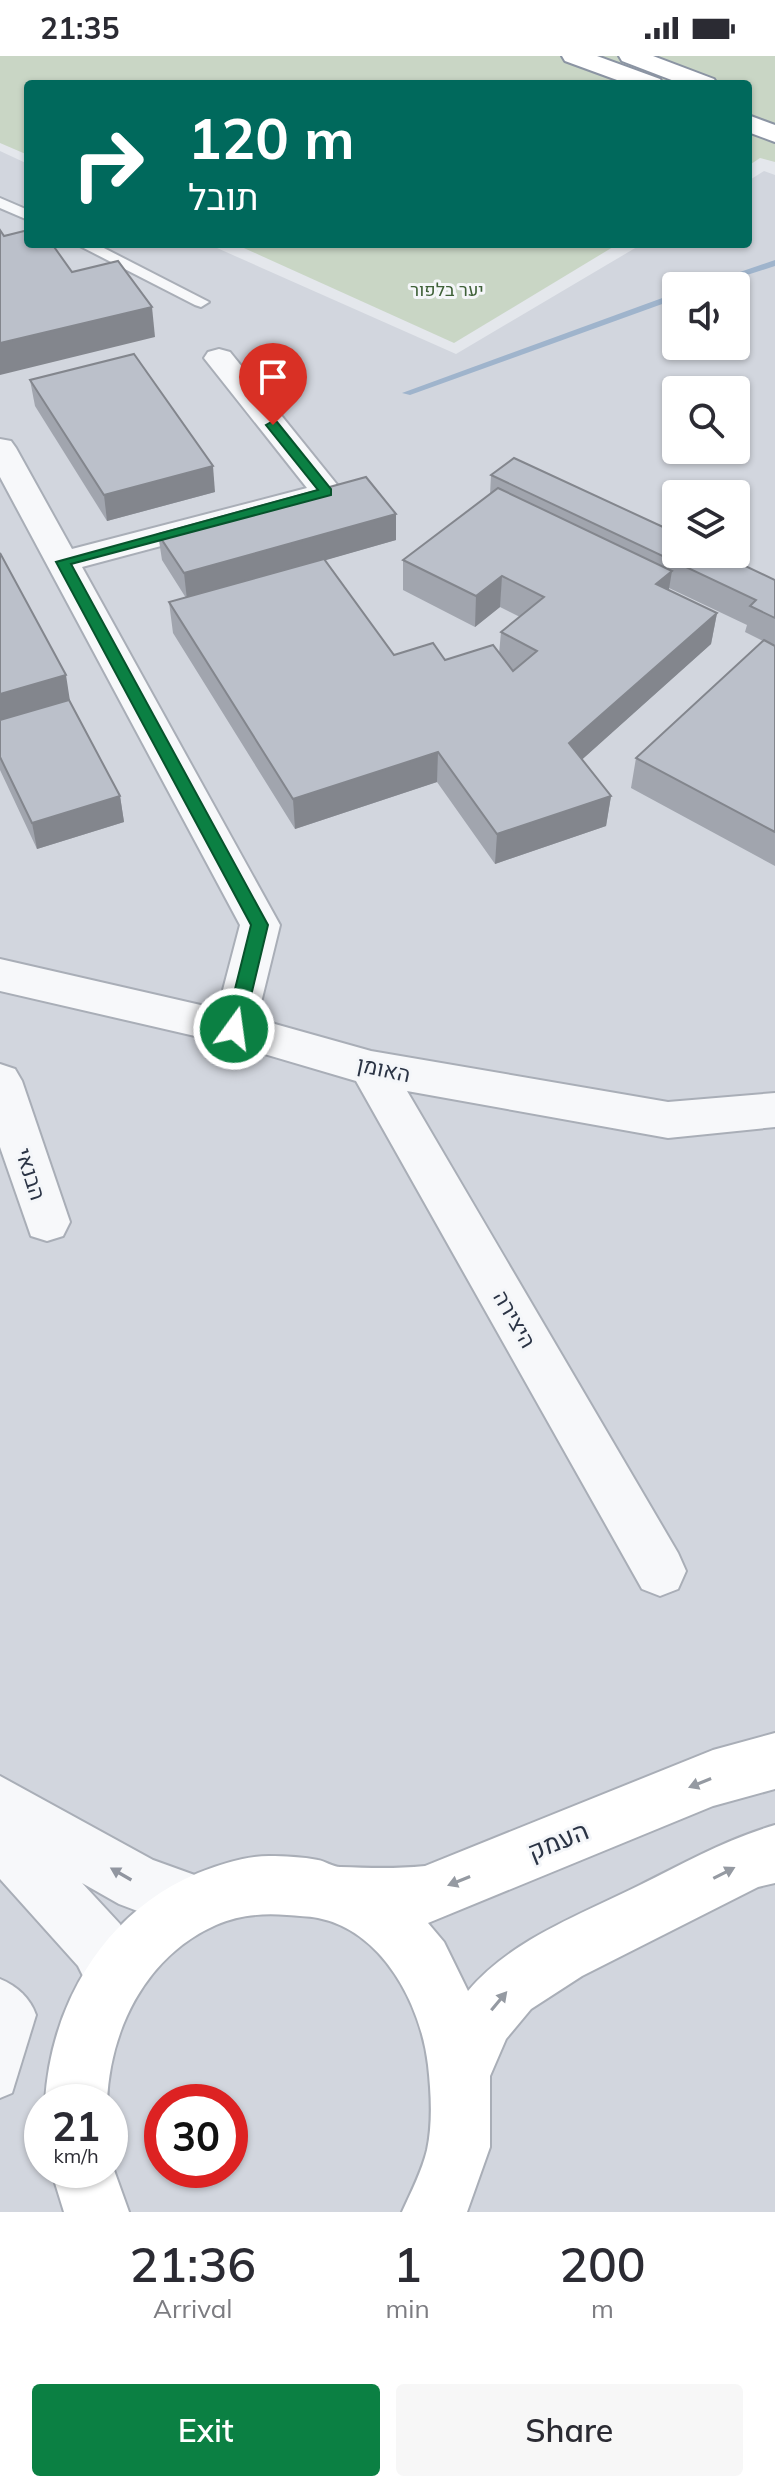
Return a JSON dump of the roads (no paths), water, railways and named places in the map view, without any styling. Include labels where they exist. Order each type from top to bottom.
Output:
[{"type":"main road","points":[[574,56],[640,80]]},
{"type":"main road","points":[[631,56],[694,80]]},
{"type":"main road","points":[[752,103],[775,112]]},
{"type":"main road","points":[[752,125],[775,134]]},
{"type":"main road","name":"העמק","points":[[338,1895],[390,1899],[425,1895],[713,1778],[775,1761]]},
{"type":"main road","points":[[462,2069],[485,2018],[510,1988],[561,1955],[750,1861],[775,1854]]},
{"type":"main road","points":[[76,2084],[89,2025],[114,1975],[150,1934],[193,1903],[240,1886],[290,1884],[338,1895],[390,1926],[431,1974],[456,2035],[462,2069],[460,2141],[435,2211]]},
{"type":"street","points":[[63,562],[327,492],[219,358]]},
{"type":"street","points":[[0,448],[260,925],[234,1029]]},
{"type":"street","name":"האומן","points":[[0,975],[234,1029],[371,1068],[668,1120],[775,1110]]},
{"type":"street","name":"היצירה","points":[[371,1068],[660,1571]]},
{"type":"street","name":"הבנאי","points":[[0,1081],[47,1222]]},
{"type":"street","points":[[0,1804],[139,1884],[193,1903]]},
{"type":"street","points":[[0,1836],[99,1945],[114,1975]]},
{"type":"lane","points":[[0,202],[24,214]]},
{"type":"lane","points":[[92,248],[201,302]]},
{"type":"lane","points":[[0,1995],[20,2015],[0,2081]]},
{"type":"waterway","points":[[747,272],[775,263]]},
{"type":"waterway","points":[[407,393],[662,301]]},
{"type":"park label","name":"יער בלפור","points":[[447,290]]}]
